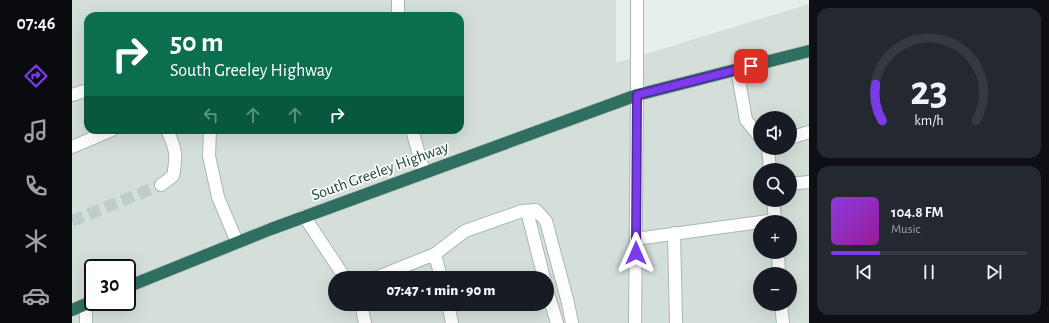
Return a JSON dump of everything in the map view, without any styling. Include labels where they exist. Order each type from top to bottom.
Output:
[{"type":"highway","name":"South Greeley Highway","points":[[136,283],[304,216],[637,95],[809,51]]},
{"type":"highway","points":[[72,310],[84,304]]},
{"type":"street","points":[[398,0],[398,12]]},
{"type":"street","points":[[636,323],[637,0]]},
{"type":"street","points":[[737,69],[746,120],[753,128]]},
{"type":"street","points":[[72,95],[84,91]]},
{"type":"street","points":[[797,136],[809,132]]},
{"type":"street","points":[[72,147],[103,134]]},
{"type":"street","points":[[161,185],[173,176],[176,161],[174,146],[169,134]]},
{"type":"street","points":[[210,134],[210,156],[218,197],[237,242]]},
{"type":"street","points":[[413,134],[424,172]]},
{"type":"street","points":[[797,183],[809,182]]},
{"type":"street","points":[[392,271],[435,254],[464,231],[522,211],[536,210],[546,221],[572,323]]},
{"type":"street","points":[[527,211],[542,271]]},
{"type":"street","points":[[304,216],[340,271]]},
{"type":"street","points":[[636,239],[753,224]]},
{"type":"street","points":[[674,233],[676,323]]},
{"type":"street","points":[[435,254],[439,271]]},
{"type":"street","points":[[86,323],[88,311]]},
{"type":"street","points":[[362,311],[365,323]]},
{"type":"street","points":[[449,311],[452,323]]},
{"type":"street","points":[[553,311],[556,323]]},
{"type":"street","points":[[782,311],[783,323]]},
{"type":"shaded area","points":[[72,0],[616,0],[616,63],[809,4],[809,323],[72,323]]},
{"type":"tunnel","points":[[72,221],[161,185]]},
{"type":"route","points":[[636,253],[637,95],[751,66]]}]
